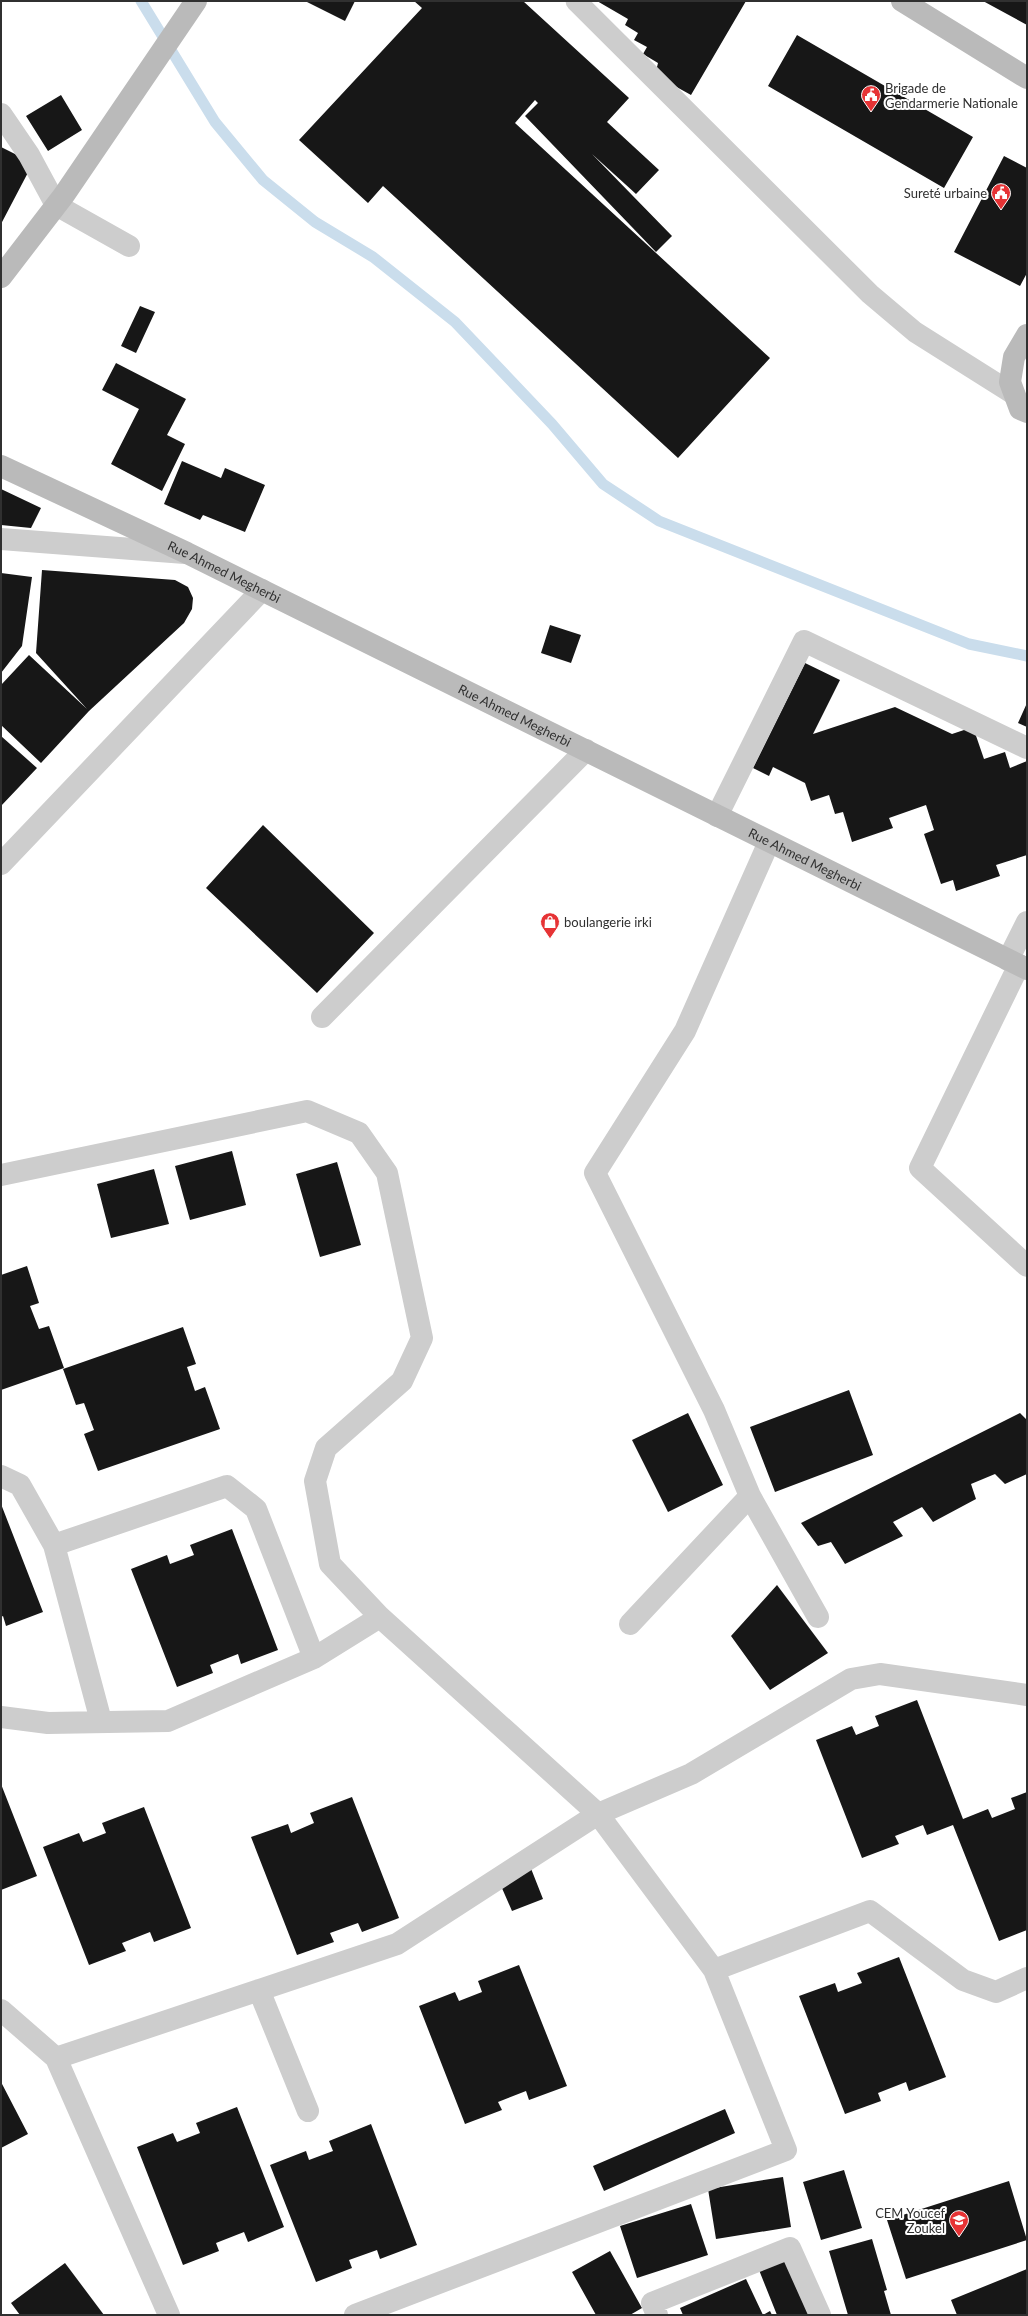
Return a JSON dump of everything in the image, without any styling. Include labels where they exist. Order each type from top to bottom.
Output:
[{"type":"main road","points":[[1,277],[60,200],[196,1]]},
{"type":"main road","points":[[902,1],[1027,78]]},
{"type":"main road","points":[[1021,404],[1010,382],[1014,357],[1027,335]]},
{"type":"main road","name":"Rue Ahmed Megherbi","points":[[1,466],[187,553],[1018,965]]},
{"type":"street","points":[[1,114],[60,200],[129,246]]},
{"type":"street","points":[[1,539],[187,553]]},
{"type":"street","points":[[1,864],[262,590]]},
{"type":"street","points":[[717,816],[804,641],[1027,748]]},
{"type":"street","points":[[322,1017],[586,750]]},
{"type":"street","points":[[769,842],[685,1031],[595,1173],[714,1410],[750,1496],[818,1617]]},
{"type":"street","points":[[1027,922],[1018,965],[920,1168],[1027,1266]]},
{"type":"street","points":[[1,1175],[308,1111],[359,1134],[387,1173],[422,1338],[402,1381],[326,1448],[315,1481],[330,1564],[380,1617],[598,1814],[714,1970],[786,2150],[355,2315]]},
{"type":"street","points":[[1,1476],[20,1485],[54,1544],[101,1721]]},
{"type":"street","points":[[54,1544],[227,1486],[256,1508],[314,1658]]},
{"type":"street","points":[[630,1624],[750,1496]]},
{"type":"street","points":[[1,1717],[48,1723],[168,1721],[314,1658],[380,1617]]},
{"type":"street","points":[[56,2058],[397,1944],[598,1814],[691,1774],[851,1679],[880,1674],[1027,1695]]},
{"type":"street","points":[[714,1970],[870,1911],[963,1980],[996,1992],[1027,1978]]},
{"type":"street","points":[[259,1990],[308,2112]]},
{"type":"street","points":[[1,2010],[56,2058],[169,2315]]},
{"type":"street","points":[[657,2315],[652,2303],[790,2248],[820,2315]]},
{"type":"lane","points":[[576,1],[870,294],[916,332],[1021,404]]},
{"type":"building","points":[[305,1],[355,1],[345,21]]},
{"type":"building","points":[[414,1],[523,1],[629,98],[607,122],[659,170],[636,194],[592,154],[672,236],[656,252],[525,116],[538,103],[535,100],[515,123],[770,358],[678,458],[383,186],[368,203],[299,140],[422,8]]},
{"type":"building","points":[[597,1],[746,1],[691,95],[655,75],[658,63],[643,54],[647,47],[634,40],[638,33],[625,25],[628,19]]},
{"type":"building","points":[[983,1],[1027,1],[1027,25]]},
{"type":"building","name":"Brigade de Gendarmerie Nationale","points":[[797,35],[973,137],[944,188],[768,86]]},
{"type":"building","points":[[61,95],[82,130],[48,151],[26,116]]},
{"type":"building","points":[[1,147],[33,163],[1,224]]},
{"type":"building","name":"Sureté urbaine","points":[[1004,156],[1027,168],[1027,273],[1020,286],[954,252]]},
{"type":"building","points":[[140,306],[155,312],[136,353],[121,346]]},
{"type":"building","points":[[116,363],[186,399],[167,435],[185,444],[162,491],[111,464],[139,409],[102,390]]},
{"type":"building","points":[[182,461],[221,478],[225,468],[265,485],[245,532],[203,515],[200,520],[164,504]]},
{"type":"building","points":[[1,489],[41,508],[31,528],[1,525]]},
{"type":"building","points":[[42,570],[175,580],[188,587],[193,598],[192,609],[184,623],[89,711],[41,763],[1,725],[1,685],[29,655],[87,709],[36,653]]},
{"type":"building","points":[[1,573],[32,577],[22,646],[1,673]]},
{"type":"building","points":[[550,625],[581,635],[571,663],[541,653]]},
{"type":"building","points":[[805,663],[840,680],[813,734],[895,707],[952,734],[973,727],[984,759],[1005,752],[1010,768],[1027,761],[1027,855],[996,865],[1000,876],[956,891],[953,880],[941,884],[924,834],[934,830],[926,805],[889,818],[893,828],[852,842],[843,812],[835,814],[829,795],[811,801],[805,783],[773,767],[769,776],[753,768]]},
{"type":"building","points":[[1027,703],[1027,727],[1018,723]]},
{"type":"building","points":[[1,736],[37,768],[1,806]]},
{"type":"building","points":[[263,825],[374,933],[317,993],[206,888]]},
{"type":"building","points":[[232,1151],[246,1205],[190,1220],[175,1166]]},
{"type":"building","points":[[337,1162],[361,1245],[320,1257],[296,1174]]},
{"type":"building","points":[[154,1169],[169,1224],[111,1238],[97,1184]]},
{"type":"building","points":[[27,1266],[39,1303],[30,1306],[39,1329],[49,1326],[64,1368],[1,1390],[1,1275]]},
{"type":"building","points":[[183,1327],[196,1364],[187,1367],[195,1391],[205,1387],[220,1429],[98,1471],[84,1434],[94,1430],[84,1403],[76,1405],[63,1369]]},
{"type":"building","points":[[849,1390],[873,1455],[775,1492],[750,1427]]},
{"type":"building","points":[[688,1413],[723,1485],[668,1512],[632,1440]]},
{"type":"building","points":[[1020,1413],[1027,1420],[1027,1474],[1005,1484],[995,1474],[971,1484],[976,1499],[933,1522],[922,1507],[893,1522],[903,1536],[845,1564],[831,1542],[818,1546],[801,1523]]},
{"type":"building","points":[[1,1504],[43,1612],[6,1626],[3,1616],[1,1617]]},
{"type":"building","points":[[232,1529],[278,1650],[241,1664],[238,1654],[210,1665],[213,1673],[177,1687],[131,1569],[167,1555],[170,1564],[194,1555],[190,1545]]},
{"type":"building","points":[[777,1585],[828,1653],[770,1690],[731,1636]]},
{"type":"building","points":[[917,1700],[963,1819],[988,1809],[992,1818],[1015,1809],[1011,1798],[1027,1792],[1027,1930],[999,1941],[953,1825],[927,1835],[923,1825],[895,1836],[899,1844],[862,1858],[816,1740],[852,1726],[856,1735],[879,1726],[875,1716]]},
{"type":"building","points":[[1,1784],[37,1876],[1,1890]]},
{"type":"building","points":[[352,1797],[399,1918],[362,1932],[358,1923],[330,1933],[334,1942],[297,1955],[251,1837],[288,1824],[291,1833],[314,1823],[310,1813]]},
{"type":"building","points":[[144,1807],[191,1928],[154,1942],[150,1932],[122,1943],[126,1951],[89,1965],[43,1847],[79,1833],[83,1842],[106,1833],[102,1823]]},
{"type":"building","points":[[530,1866],[543,1899],[512,1911],[498,1879]]},
{"type":"building","points":[[899,1957],[946,2077],[909,2091],[906,2082],[878,2093],[881,2101],[845,2114],[799,1996],[835,1983],[838,1992],[862,1983],[857,1973]]},
{"type":"building","points":[[519,1965],[567,2086],[529,2100],[526,2091],[498,2102],[502,2110],[465,2124],[419,2006],[455,1992],[459,2001],[482,1992],[478,1981]]},
{"type":"building","points":[[1,2082],[28,2134],[1,2148]]},
{"type":"building","points":[[237,2107],[284,2227],[248,2242],[244,2232],[216,2243],[219,2251],[183,2265],[137,2147],[173,2133],[177,2142],[200,2133],[196,2123]]},
{"type":"building","points":[[725,2109],[735,2133],[604,2191],[593,2166]]},
{"type":"building","points":[[371,2124],[417,2245],[380,2259],[377,2250],[349,2260],[352,2268],[316,2282],[270,2165],[306,2151],[309,2160],[333,2151],[329,2141]]},
{"type":"building","points":[[844,2170],[862,2228],[821,2240],[803,2182]]},
{"type":"building","points":[[783,2177],[791,2227],[716,2239],[708,2189]]},
{"type":"building","points":[[1009,2181],[1027,2240],[906,2279],[887,2220]]},
{"type":"building","points":[[691,2204],[708,2255],[637,2278],[620,2226]]},
{"type":"building","points":[[872,2239],[887,2290],[884,2291],[891,2315],[848,2315],[829,2251]]},
{"type":"building","points":[[610,2251],[642,2308],[630,2315],[596,2315],[572,2272]]},
{"type":"building","points":[[789,2258],[812,2315],[777,2315],[759,2270]]},
{"type":"building","points":[[65,2263],[104,2315],[20,2315],[11,2303]]},
{"type":"building","points":[[1027,2269],[1027,2315],[957,2315],[951,2300]]},
{"type":"building","points":[[746,2279],[763,2315],[683,2315],[680,2308]]},
{"type":"building","points":[[770,2311],[772,2315],[763,2315]]},
{"type":"waterway","points":[[141,1],[215,122],[263,180],[315,222],[373,257],[455,322],[552,424],[603,484],[659,521],[969,644],[1027,656]]},
{"type":"place","name":"Brigade de Gendarmerie Nationale","points":[[871,112]]},
{"type":"place","name":"Sureté urbaine","points":[[1001,210]]},
{"type":"place","name":"boulangerie irki","points":[[550,939]]},
{"type":"place","name":"CEM Youcef Zoukel","points":[[959,2237]]}]
